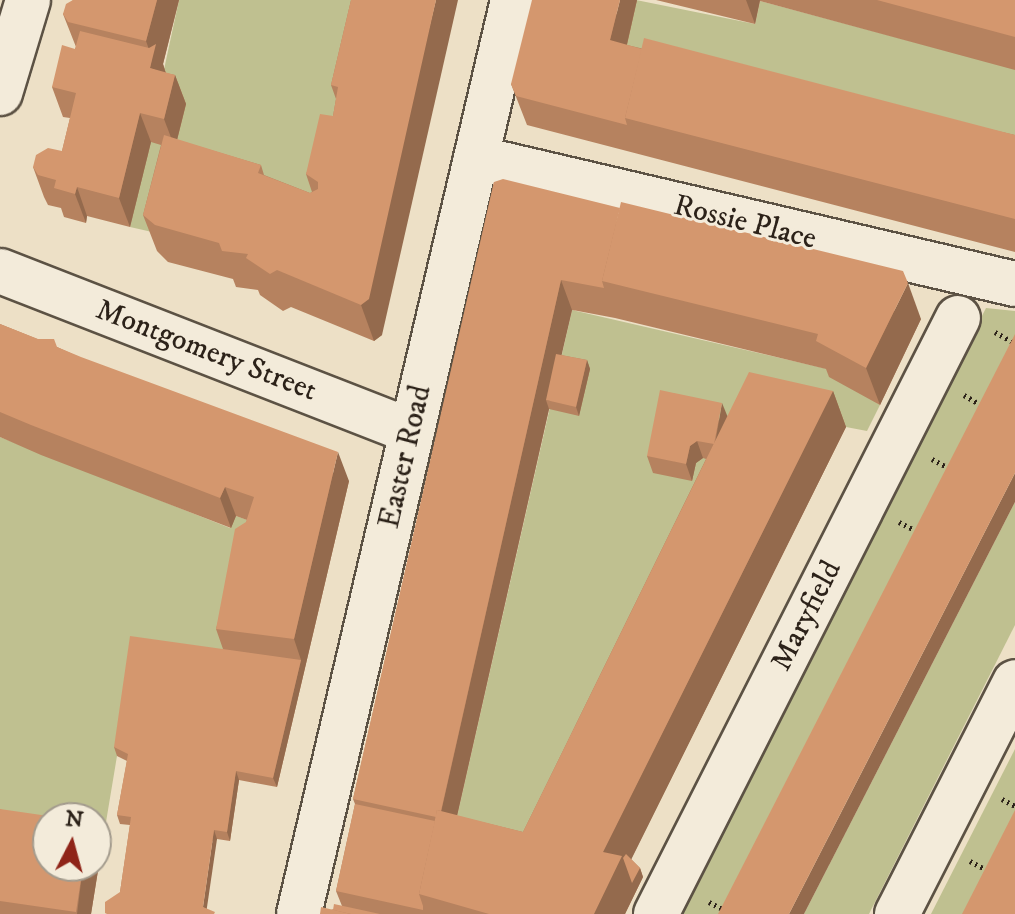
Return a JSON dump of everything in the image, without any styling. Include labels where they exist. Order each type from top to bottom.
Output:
[{"type":"street","points":[[0,93],[28,0]]},
{"type":"street","name":"Easter Road","points":[[299,914],[513,0]]},
{"type":"street","name":"Rossie Place","points":[[476,158],[1015,284]]},
{"type":"street","name":"Montgomery Street","points":[[0,271],[412,432]]},
{"type":"street","name":"Maryfield","points":[[656,914],[958,318]]},
{"type":"street","points":[[897,914],[1015,682]]},
{"type":"path","points":[[961,856],[997,875]]},
{"type":"green space","points":[[179,0],[372,0],[319,210],[161,234],[130,227]]},
{"type":"green space","points":[[636,0],[755,24],[760,1],[1015,69],[1015,166],[621,69]]},
{"type":"green space","points":[[986,308],[1015,311],[1015,364],[733,914],[679,914]]},
{"type":"green space","points":[[572,310],[832,370],[880,405],[867,431],[846,427],[536,869],[450,847]]},
{"type":"green space","points":[[0,437],[230,528],[236,516],[265,526],[226,658],[117,756],[109,802],[32,802],[32,824],[0,836]]},
{"type":"green space","points":[[1015,502],[1015,625],[869,914],[804,914]]},
{"type":"green space","points":[[1015,749],[1015,840],[977,914],[931,914]]},
{"type":"building","points":[[73,0],[157,0],[146,41],[68,22],[63,14],[66,4]]},
{"type":"building","points":[[351,0],[436,0],[369,299],[361,305],[277,270],[270,274],[246,258],[248,254],[222,251],[219,243],[155,225],[143,215],[164,135],[261,165],[258,173],[310,193],[318,189],[318,182],[306,174],[320,114],[333,116],[338,87],[331,85]]},
{"type":"building","points":[[532,0],[620,0],[610,40],[642,49],[625,118],[627,125],[516,96],[511,84]]},
{"type":"building","points":[[877,0],[1015,0],[1015,37]]},
{"type":"building","points":[[80,31],[149,48],[156,44],[150,68],[175,75],[164,119],[140,113],[119,198],[77,187],[75,194],[54,188],[56,180],[38,175],[33,167],[36,155],[48,148],[62,151],[76,93],[52,87],[62,45],[75,49]]},
{"type":"building","points":[[644,38],[1015,135],[1015,219],[625,118]]},
{"type":"building","points":[[503,179],[620,208],[602,281],[604,288],[561,280],[441,811],[437,810],[436,817],[353,799],[494,182]]},
{"type":"building","points":[[621,202],[903,271],[908,283],[866,368],[816,341],[818,334],[602,281]]},
{"type":"building","points":[[0,324],[38,339],[54,339],[57,347],[81,357],[338,452],[294,639],[216,629],[235,529],[246,522],[254,497],[225,487],[220,498],[0,412]]},
{"type":"building","points":[[1015,334],[1015,473],[789,914],[718,914]]},
{"type":"building","points":[[556,354],[587,360],[576,407],[546,400]]},
{"type":"building","points":[[749,372],[833,391],[603,852],[622,856],[594,914],[489,914],[419,894],[437,810],[523,832]]},
{"type":"building","points":[[660,390],[722,403],[714,444],[697,441],[690,446],[686,464],[647,456]]},
{"type":"building","points":[[130,636],[301,660],[273,778],[236,771],[227,832],[214,830],[203,907],[214,914],[105,913],[105,902],[120,892],[131,817],[117,815],[128,754],[114,747]]},
{"type":"building","points":[[355,804],[435,821],[419,894],[423,910],[336,891]]},
{"type":"building","points":[[0,809],[32,814],[32,882],[81,882],[76,912],[0,901]]},
{"type":"building","points":[[1015,810],[1015,914],[962,914]]},
{"type":"building","points":[[626,854],[640,868],[632,883],[623,858]]},
{"type":"building","points":[[334,904],[380,914],[351,914],[333,910]]},
{"type":"building","points":[[321,907],[351,914],[320,914]]}]
